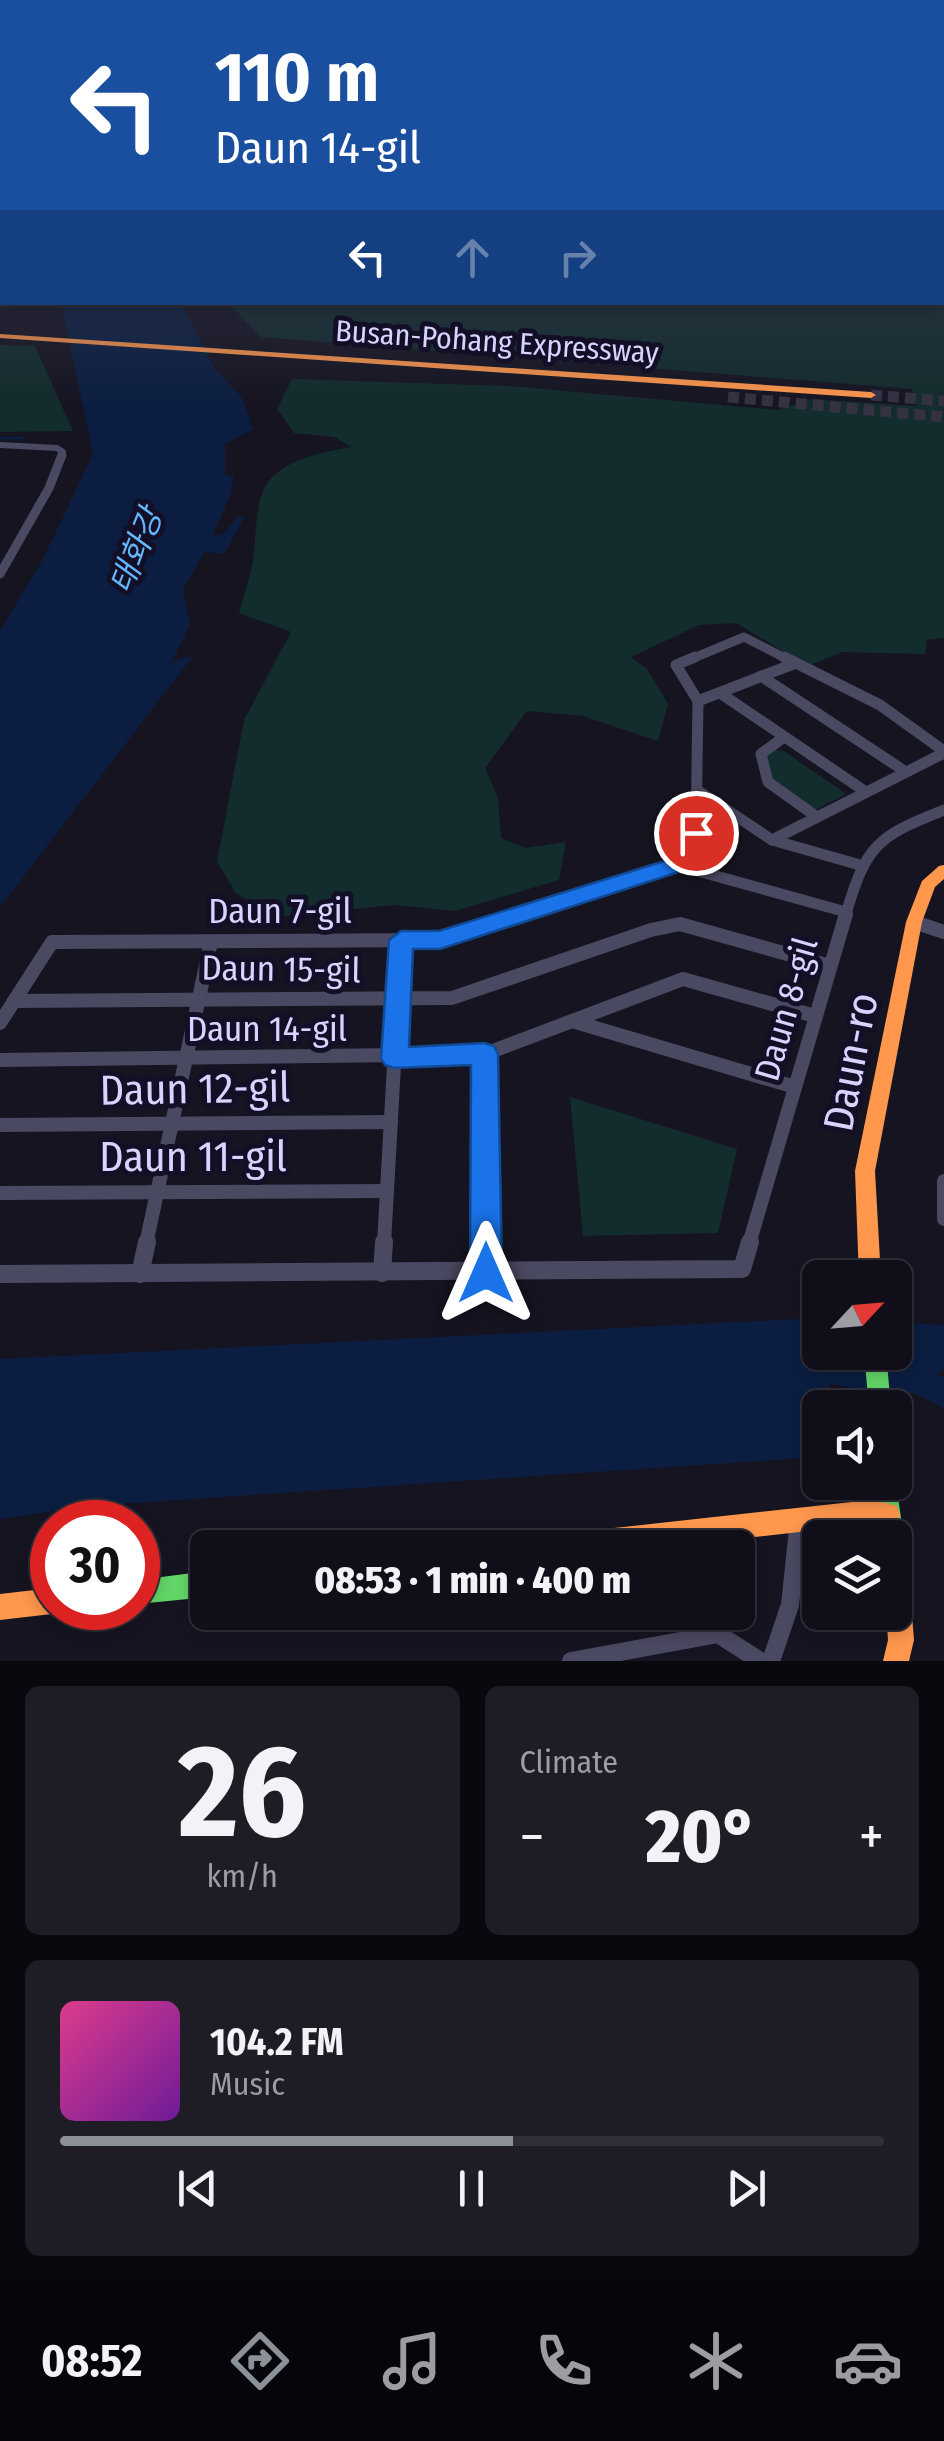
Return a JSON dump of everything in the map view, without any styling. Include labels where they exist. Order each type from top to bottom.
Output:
[{"type":"main road","name":"Busan-Pohang Expressway","points":[[0,338],[871,395]]},
{"type":"main road","name":"Busan-Pohang Expressway","points":[[332,362],[728,397]]},
{"type":"main road","name":"Daun-ro","points":[[869,1260],[865,1171],[914,922],[928,885],[944,870]]},
{"type":"main road","points":[[887,1500],[889,1520]]},
{"type":"main road","points":[[707,1530],[861,1513],[888,1515]]},
{"type":"main road","points":[[160,1589],[190,1586]]},
{"type":"main road","points":[[0,1607],[30,1604]]},
{"type":"main road","points":[[896,1661],[900,1630]]},
{"type":"street","points":[[0,445],[58,448],[63,452],[48,488],[0,574]]},
{"type":"street","points":[[772,840],[944,752],[880,705],[744,637],[676,666],[698,701],[696,833],[676,865],[846,912]]},
{"type":"street","points":[[698,701],[796,663]]},
{"type":"street","points":[[762,676],[906,772]]},
{"type":"street","points":[[720,694],[866,792]]},
{"type":"street","points":[[784,736],[761,754],[768,782],[818,817]]},
{"type":"street","points":[[697,790],[772,840],[860,865],[870,850],[895,833],[944,810]]},
{"type":"street","name":"Daun 7-gil","points":[[0,1023],[52,942],[440,940],[676,865]]},
{"type":"street","name":"Daun 8-gil","points":[[486,1273],[742,1269],[860,865]]},
{"type":"street","points":[[914,922],[944,932]]},
{"type":"street","name":"Daun 15-gil","points":[[14,1001],[398,1000],[472,994],[650,930],[680,924],[830,966]]},
{"type":"street","points":[[382,1274],[401,940]]},
{"type":"street","points":[[140,1274],[211,942]]},
{"type":"street","name":"Daun 14-gil","points":[[0,1060],[484,1054],[683,979],[815,1016]]},
{"type":"street","points":[[572,1021],[794,1087]]},
{"type":"street","points":[[0,1274],[486,1273],[484,1054]]},
{"type":"street","name":"Daun 12-gil","points":[[0,1126],[391,1122]]},
{"type":"street","points":[[944,1181],[944,1219]]},
{"type":"street","name":"Daun 11-gil","points":[[0,1193],[387,1191]]},
{"type":"street","points":[[771,1661],[790,1605],[799,1520]]},
{"type":"street","points":[[572,1661],[718,1634],[760,1661]]},
{"type":"green space","points":[[231,305],[944,305],[944,638],[927,640],[925,654],[842,652],[808,666],[736,623],[699,625],[631,657],[647,669],[668,704],[658,741],[583,716],[527,711],[485,768],[498,798],[501,838],[525,848],[566,842],[559,880],[455,911],[394,905],[274,917],[236,893],[217,862],[244,720],[291,632],[239,613],[253,560],[260,501],[267,484],[284,468],[306,458],[351,447],[334,437],[294,433],[277,409],[292,379],[509,386],[778,410],[812,399],[916,406],[912,389],[261,337]]},
{"type":"green space","points":[[0,345],[35,346],[73,431],[0,432]]},
{"type":"green space","points":[[771,749],[784,751],[846,794],[813,811],[772,781],[765,755]]},
{"type":"green space","points":[[570,1097],[737,1149],[718,1233],[583,1236]]},
{"type":"water","name":"태화강","points":[[61,305],[182,305],[215,369],[242,398],[253,429],[225,444],[225,475],[234,476],[230,496],[212,536],[223,534],[237,518],[245,516],[224,554],[204,552],[183,590],[190,625],[172,661],[193,656],[0,907],[0,631],[43,559],[93,454]]},
{"type":"water","points":[[802,1319],[802,1370],[912,1370],[912,1323],[944,1325],[944,1369],[937,1374],[944,1377],[944,1408],[912,1394],[912,1390],[867,1390],[830,1384],[830,1390],[802,1390],[802,1458],[160,1501],[30,1500],[30,1515],[0,1519],[0,1359]]},
{"type":"waterway","points":[[0,438],[22,438]]},
{"type":"tunnel","points":[[871,395],[944,401]]},
{"type":"tunnel","points":[[728,397],[944,417]]},
{"type":"traffic: fast","points":[[877,1370],[878,1390]]},
{"type":"traffic: fast","points":[[887,1500],[890,1520]]},
{"type":"traffic: fast","points":[[160,1589],[190,1586]]},
{"type":"traffic: slow","points":[[0,336],[871,395]]},
{"type":"traffic: slow","points":[[869,1260],[865,1171],[914,922],[928,885],[944,870]]},
{"type":"traffic: slow","points":[[706,1530],[861,1513],[888,1515]]},
{"type":"traffic: slow","points":[[0,1607],[30,1604]]},
{"type":"traffic: slow","points":[[896,1661],[900,1630]]},
{"type":"route","points":[[486,1273],[484,1054],[394,1058],[401,940],[440,940],[676,865],[696,833]]}]
